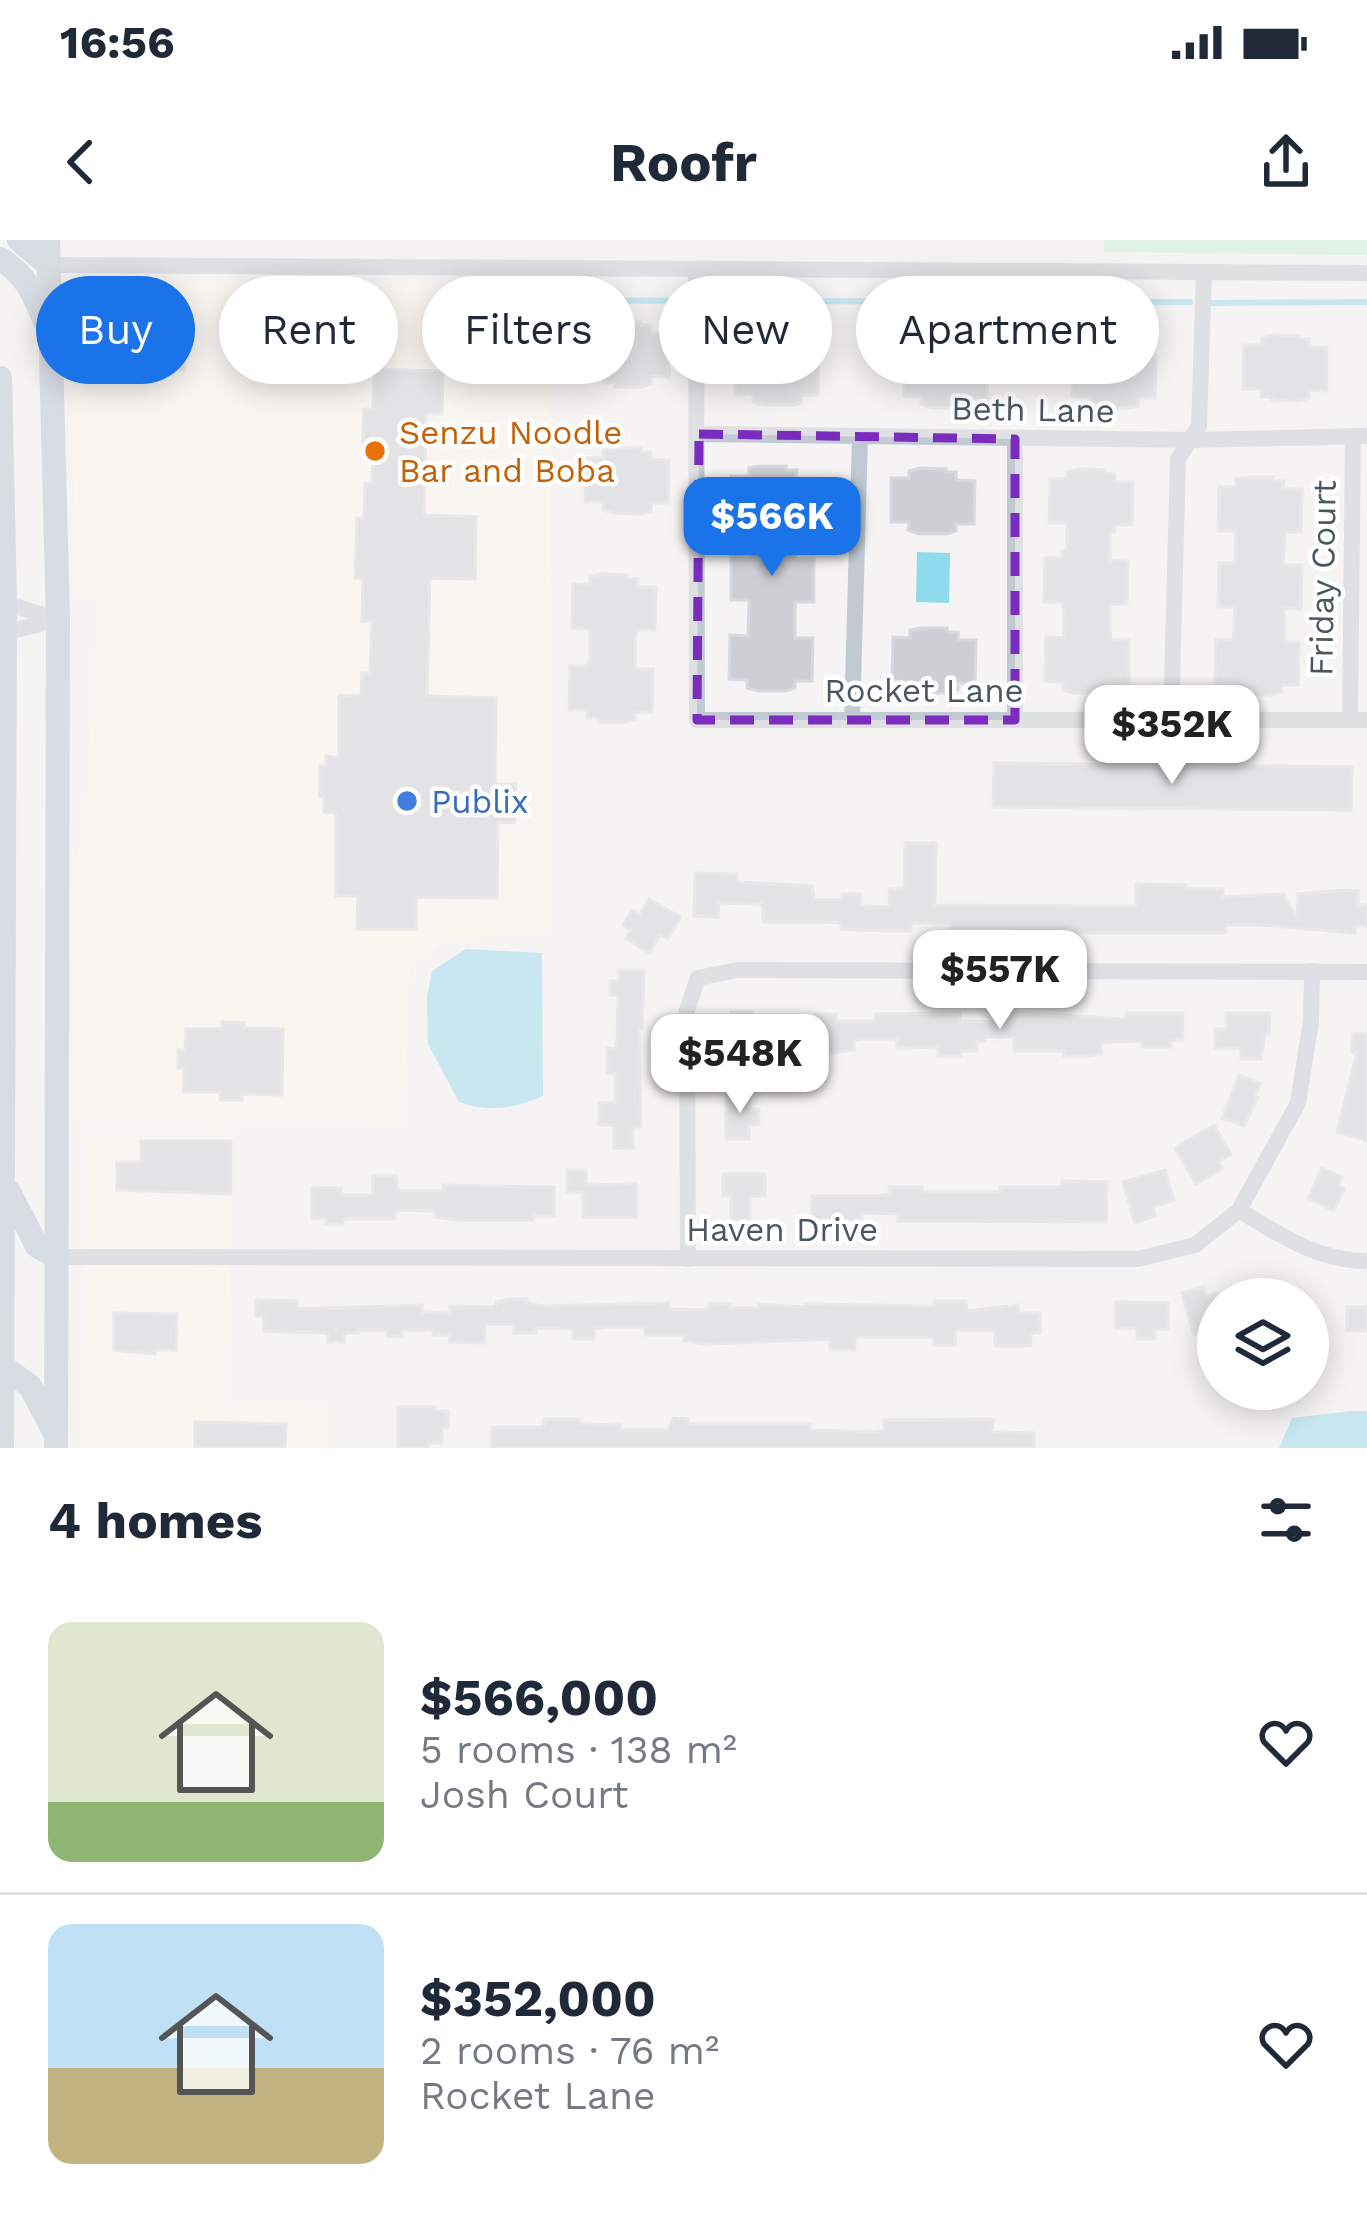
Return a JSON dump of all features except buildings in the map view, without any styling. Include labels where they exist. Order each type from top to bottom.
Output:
[{"type":"main road","points":[[19,240],[49,252]]},
{"type":"main road","points":[[0,260],[17,269],[36,300]]},
{"type":"main road","points":[[0,378],[2,1448]]},
{"type":"main road","points":[[52,384],[58,620],[56,1442]]},
{"type":"main road","points":[[4,1178],[24,1227],[38,1246],[57,1257]]},
{"type":"main road","points":[[1,1375],[29,1386],[56,1442]]},
{"type":"street","points":[[49,252],[696,268],[1367,273]]},
{"type":"street","points":[[696,268],[699,434]]},
{"type":"street","points":[[1171,720],[1178,459],[1198,426],[1204,272]]},
{"type":"street","name":"Beth Lane","points":[[699,434],[1190,440],[1360,436]]},
{"type":"street","name":"Rocket Lane","points":[[699,434],[698,720],[1359,720]]},
{"type":"street","name":"Friday Court","points":[[1359,720],[1360,436]]},
{"type":"street","points":[[852,720],[860,437]]},
{"type":"street","points":[[1016,439],[1016,720]]},
{"type":"street","points":[[3,601],[58,620]]},
{"type":"street","points":[[3,634],[58,620]]},
{"type":"street","points":[[688,1258],[687,1010],[698,978],[736,970],[1367,972]]},
{"type":"street","name":"Haven Drive","points":[[57,1257],[1138,1259],[1195,1245],[1239,1210],[1298,1103],[1311,1021],[1312,971]]},
{"type":"street","points":[[1239,1210],[1291,1243],[1348,1261],[1367,1261]]},
{"type":"highlighted area","points":[[699,434],[1015,439],[1015,720],[697,720]]},
{"type":"shaded area","points":[[195,282],[219,282],[219,384],[398,384],[398,283],[422,283],[422,384],[549,384],[552,936],[445,938],[410,969],[403,1125],[76,1122],[77,859],[89,773],[92,656],[97,649],[95,600],[76,594],[72,384],[195,384]]},
{"type":"shaded area","points":[[234,1130],[227,1401],[329,1403],[329,1448],[84,1448],[85,1131]]},
{"type":"green space","points":[[1104,240],[1367,240],[1367,255],[1104,252]]},
{"type":"water","points":[[917,552],[950,553],[949,603],[916,602]]},
{"type":"water","points":[[466,949],[542,953],[543,1096],[502,1108],[459,1102],[428,1044],[432,971]]},
{"type":"water","points":[[1367,1411],[1367,1448],[1279,1448],[1292,1418]]},
{"type":"waterway","points":[[635,301],[659,301]]},
{"type":"waterway","points":[[832,301],[1190,302]]},
{"type":"waterway","points":[[1211,303],[1367,302]]},
{"type":"place","name":"Senzu Noodle Bar and Boba","points":[[375,451]]},
{"type":"place","name":"Publix","points":[[407,801]]}]
